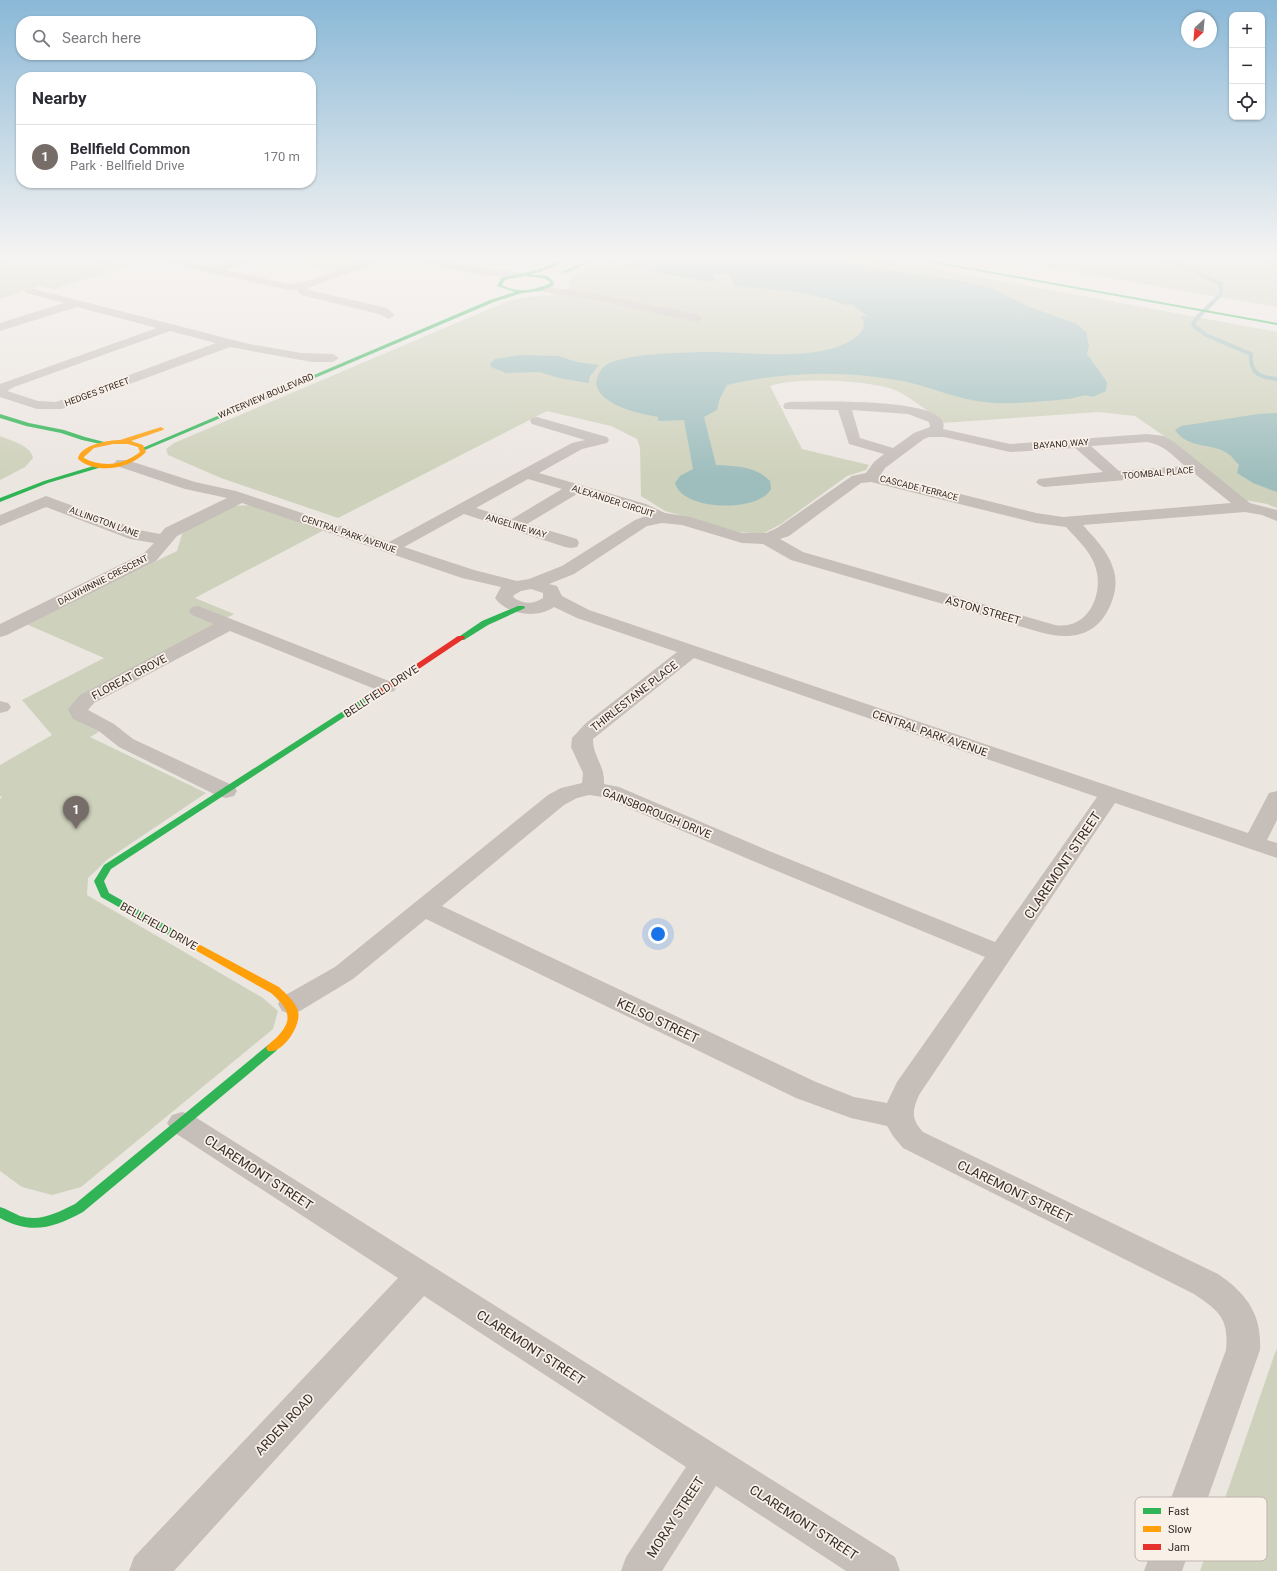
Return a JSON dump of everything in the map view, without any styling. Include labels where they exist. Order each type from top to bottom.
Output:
[{"type":"street","name":"HEDGES STREET","points":[[163,329],[8,384],[1,389],[0,392],[37,405],[57,406],[229,343]]},
{"type":"street","points":[[179,329],[249,348],[274,351],[311,359],[333,358]]},
{"type":"street","name":"WATERVIEW BOULEVARD","points":[[304,370],[403,329]]},
{"type":"street","name":"WATERVIEW BOULEVARD","points":[[122,464],[175,434],[425,329]]},
{"type":"street","points":[[249,348],[265,356],[294,363],[304,370]]},
{"type":"street","points":[[790,406],[879,407],[929,416],[938,423],[933,432],[919,436],[879,465],[871,477]]},
{"type":"street","points":[[844,406],[854,441],[896,453]]},
{"type":"street","points":[[0,416],[28,425],[106,443]]},
{"type":"street","points":[[526,474],[567,463],[583,444],[602,440],[537,420]]},
{"type":"street","points":[[120,442],[173,424]]},
{"type":"street","points":[[28,425],[52,439]]},
{"type":"street","name":"BAYANO WAY","points":[[933,432],[1005,448],[1141,438],[1160,439],[1199,469],[1245,508]]},
{"type":"street","points":[[0,500],[77,458],[92,447],[106,443],[120,442],[136,444],[142,452]]},
{"type":"street","name":"TOOMBAL PLACE","points":[[1078,443],[1116,476]]},
{"type":"street","name":"CENTRAL PARK AVENUE","points":[[142,452],[235,496]]},
{"type":"street","points":[[77,458],[84,462],[100,466]]},
{"type":"street","name":"ALEXANDER CIRCUIT","points":[[567,463],[568,486]]},
{"type":"street","points":[[11,495],[100,466],[122,464]]},
{"type":"street","name":"CENTRAL PARK AVENUE","points":[[122,464],[191,486],[235,496],[468,574],[528,596],[1277,851]]},
{"type":"street","name":"TOOMBAL PLACE","points":[[1044,482],[1199,469]]},
{"type":"street","name":"ALEXANDER CIRCUIT","points":[[526,474],[647,510],[663,518]]},
{"type":"street","name":"ANGELINE WAY","points":[[390,548],[526,474]]},
{"type":"street","name":"CASCADE TERRACE","points":[[528,596],[641,523],[663,518],[680,520],[745,538],[767,539],[783,532],[853,481],[871,477],[1036,518],[1071,522],[1245,508],[1267,511],[1277,516]]},
{"type":"street","points":[[513,525],[568,486]]},
{"type":"street","name":"DALWHINNIE CRESCENT","points":[[0,631],[150,557],[161,546],[163,540],[178,527],[235,496]]},
{"type":"street","name":"ALLINGTON LANE","points":[[0,520],[46,501],[136,535],[163,540]]},
{"type":"street","name":"ANGELINE WAY","points":[[462,508],[571,543]]},
{"type":"street","name":"ASTON STREET","points":[[767,539],[797,556],[1046,628],[1069,631],[1082,628],[1095,615],[1102,603],[1107,578],[1105,568],[1099,556],[1071,522]]},
{"type":"street","name":"BELLFIELD DRIVE","points":[[291,1004],[275,990],[114,901],[105,895],[98,881],[104,871],[116,860],[226,791],[528,596]]},
{"type":"street","points":[[198,611],[387,687]]},
{"type":"street","name":"FLOREAT GROVE","points":[[226,791],[126,743],[107,728],[80,715],[78,709],[87,699],[229,624]]},
{"type":"street","name":"THIRLESTANE PLACE","points":[[593,788],[594,773],[582,747],[582,738],[691,651]]},
{"type":"street","name":"GAINSBOROUGH DRIVE","points":[[291,1004],[320,989],[344,973],[556,800],[571,791],[593,788],[618,795],[761,856],[1001,954]]},
{"type":"street","name":"CLAREMONT STREET","points":[[1110,794],[907,1090],[900,1104],[900,1126],[913,1140],[1206,1284],[1221,1294],[1233,1305],[1241,1320],[1245,1335],[1243,1350],[1190,1497]]},
{"type":"street","points":[[1254,844],[1277,798]]},
{"type":"street","name":"KELSO STREET","points":[[423,907],[806,1090],[851,1108],[899,1117]]},
{"type":"street","points":[[4,1220],[26,1224],[48,1223],[79,1208],[283,1039],[295,1021],[295,1012],[291,1004]]},
{"type":"street","name":"CLAREMONT STREET","points":[[182,1123],[881,1571]]},
{"type":"street","name":"ARDEN ROAD","points":[[148,1571],[421,1276]]},
{"type":"street","name":"MORAY STREET","points":[[640,1571],[711,1462]]},
{"type":"street","name":"CLAREMONT STREET","points":[[1163,1571],[1167,1561]]},
{"type":"green space","points":[[441,329],[1262,329],[1277,332],[1277,508],[1267,504],[1245,500],[1170,440],[1135,416],[1099,412],[942,423],[939,419],[898,391],[865,383],[797,381],[770,386],[802,449],[869,465],[866,470],[847,476],[781,524],[762,534],[739,532],[665,511],[641,496],[640,448],[637,439],[611,426],[547,411],[338,518],[221,478],[168,455],[166,449],[174,443]]},
{"type":"green space","points":[[0,436],[25,447],[29,450],[33,458],[25,467],[0,480]]},
{"type":"green space","points":[[252,505],[326,529],[195,598],[234,614],[80,696],[76,720],[99,732],[90,737],[206,793],[108,859],[88,878],[87,895],[263,998],[278,1011],[273,1029],[81,1187],[52,1195],[22,1187],[0,1171],[0,799],[2,797],[0,796],[0,765],[52,735],[22,700],[104,658],[26,624],[177,551],[182,534],[191,527],[232,506]]},
{"type":"green space","points":[[1277,1349],[1277,1571],[1200,1571],[1203,1561],[1267,1561],[1267,1497],[1225,1497]]},
{"type":"water","points":[[862,329],[1083,329],[1086,332],[1089,346],[1087,354],[1107,382],[1106,391],[1093,397],[1083,396],[1067,399],[1004,403],[972,400],[907,382],[862,375],[794,375],[749,380],[727,385],[720,398],[717,410],[704,417],[716,465],[745,468],[758,472],[770,481],[771,489],[764,497],[752,502],[721,506],[705,504],[691,499],[681,492],[675,483],[680,476],[693,469],[684,420],[658,421],[658,417],[620,407],[601,394],[596,383],[599,373],[606,365],[626,358],[667,353],[721,352],[783,354],[824,351],[841,345],[856,337]]},
{"type":"water","points":[[520,355],[558,356],[577,362],[599,365],[590,376],[589,383],[559,378],[539,372],[506,373],[491,367],[490,364],[495,359]]},
{"type":"water","points":[[1277,413],[1277,492],[1253,483],[1237,473],[1239,465],[1230,455],[1216,448],[1187,441],[1175,430],[1181,426],[1258,414]]},
{"type":"waterway","points":[[1199,329],[1206,335],[1251,354],[1252,366],[1257,373],[1265,377],[1277,379]]},
{"type":"traffic: fast","points":[[143,449],[425,329]]},
{"type":"traffic: fast","points":[[0,416],[28,425],[62,431],[84,439],[105,443]]},
{"type":"traffic: fast","points":[[0,500],[46,482],[100,466]]},
{"type":"traffic: fast","points":[[461,638],[485,623],[521,608]]},
{"type":"traffic: fast","points":[[176,935],[105,895],[99,881],[107,867],[371,697]]},
{"type":"traffic: fast","points":[[0,1212],[21,1221],[40,1223],[58,1218],[79,1208],[272,1048]]},
{"type":"traffic: slow","points":[[120,442],[161,429]]},
{"type":"traffic: slow","points":[[113,442],[129,442],[141,446],[143,452],[129,461],[113,466],[96,465],[81,459],[81,456],[92,447],[113,442]]},
{"type":"traffic: slow","points":[[176,935],[275,990],[290,1005],[293,1012],[291,1026],[281,1040],[272,1048]]},
{"type":"traffic: jam","points":[[371,697],[461,638]]},
{"type":"place","name":"Bellfield Common","points":[[76,829]]}]
